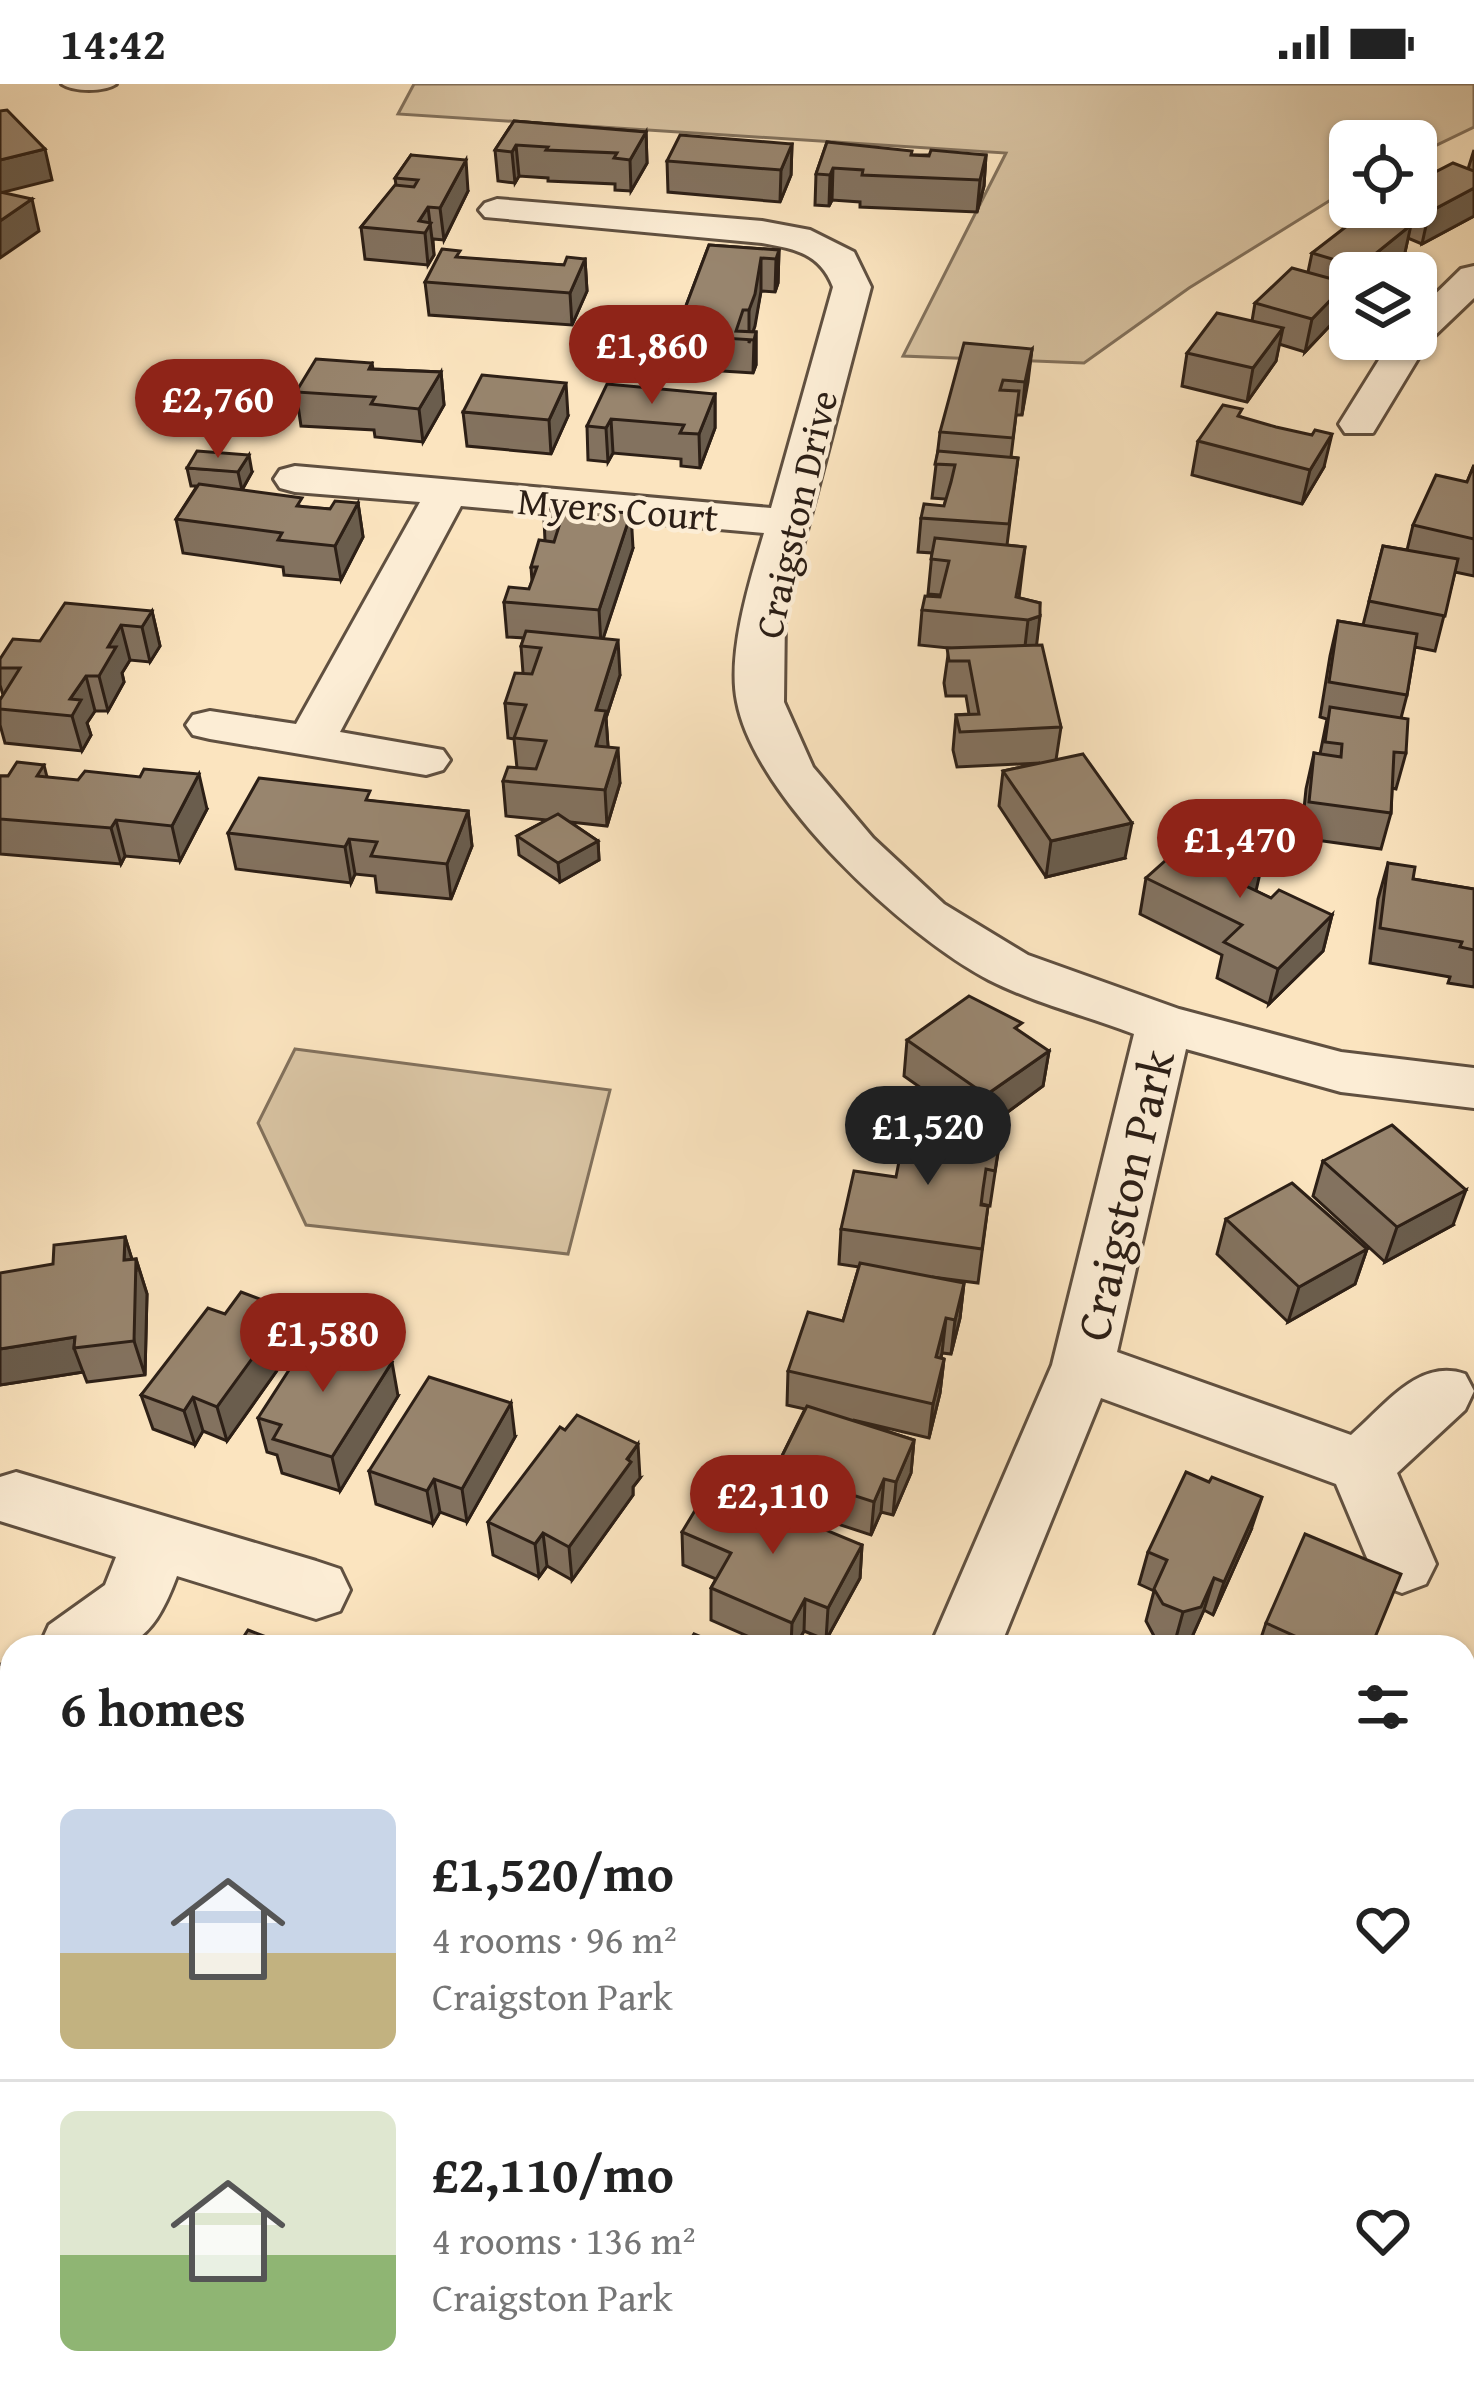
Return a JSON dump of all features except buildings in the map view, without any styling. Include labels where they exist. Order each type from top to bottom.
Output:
[{"type":"street","name":"Craigston Drive","points":[[496,211],[762,232],[810,241],[842,260],[852,287],[763,614],[760,702],[791,772],[855,849],[926,916],[1009,968],[1164,1024],[1341,1072],[1474,1088]]},
{"type":"street","points":[[1437,314],[1474,277]]},
{"type":"street","points":[[1359,424],[1399,360]]},
{"type":"street","name":"Myers Court","points":[[295,479],[790,522]]},
{"type":"street","name":"Myers Court","points":[[312,740],[446,494]]},
{"type":"street","points":[[210,725],[426,760]]},
{"type":"street","name":"Craigston Park","points":[[970,1635],[1083,1365],[1164,1024]]},
{"type":"street","name":"Craigston Park","points":[[1083,1365],[1361,1466]]},
{"type":"street","points":[[1402,1564],[1361,1466],[1458,1395]]},
{"type":"street","points":[[16,1499],[316,1590]]},
{"type":"street","points":[[90,1635],[132,1604],[156,1542]]},
{"type":"lane","points":[[70,84],[107,84]]},
{"type":"shaded area","points":[[414,84],[1474,84],[1474,127],[1437,145],[1437,120],[1329,120],[1329,201],[1189,288],[1084,363],[903,356],[1006,153],[398,114]]},
{"type":"shaded area","points":[[295,1049],[610,1090],[568,1254],[306,1225],[258,1123]]}]
